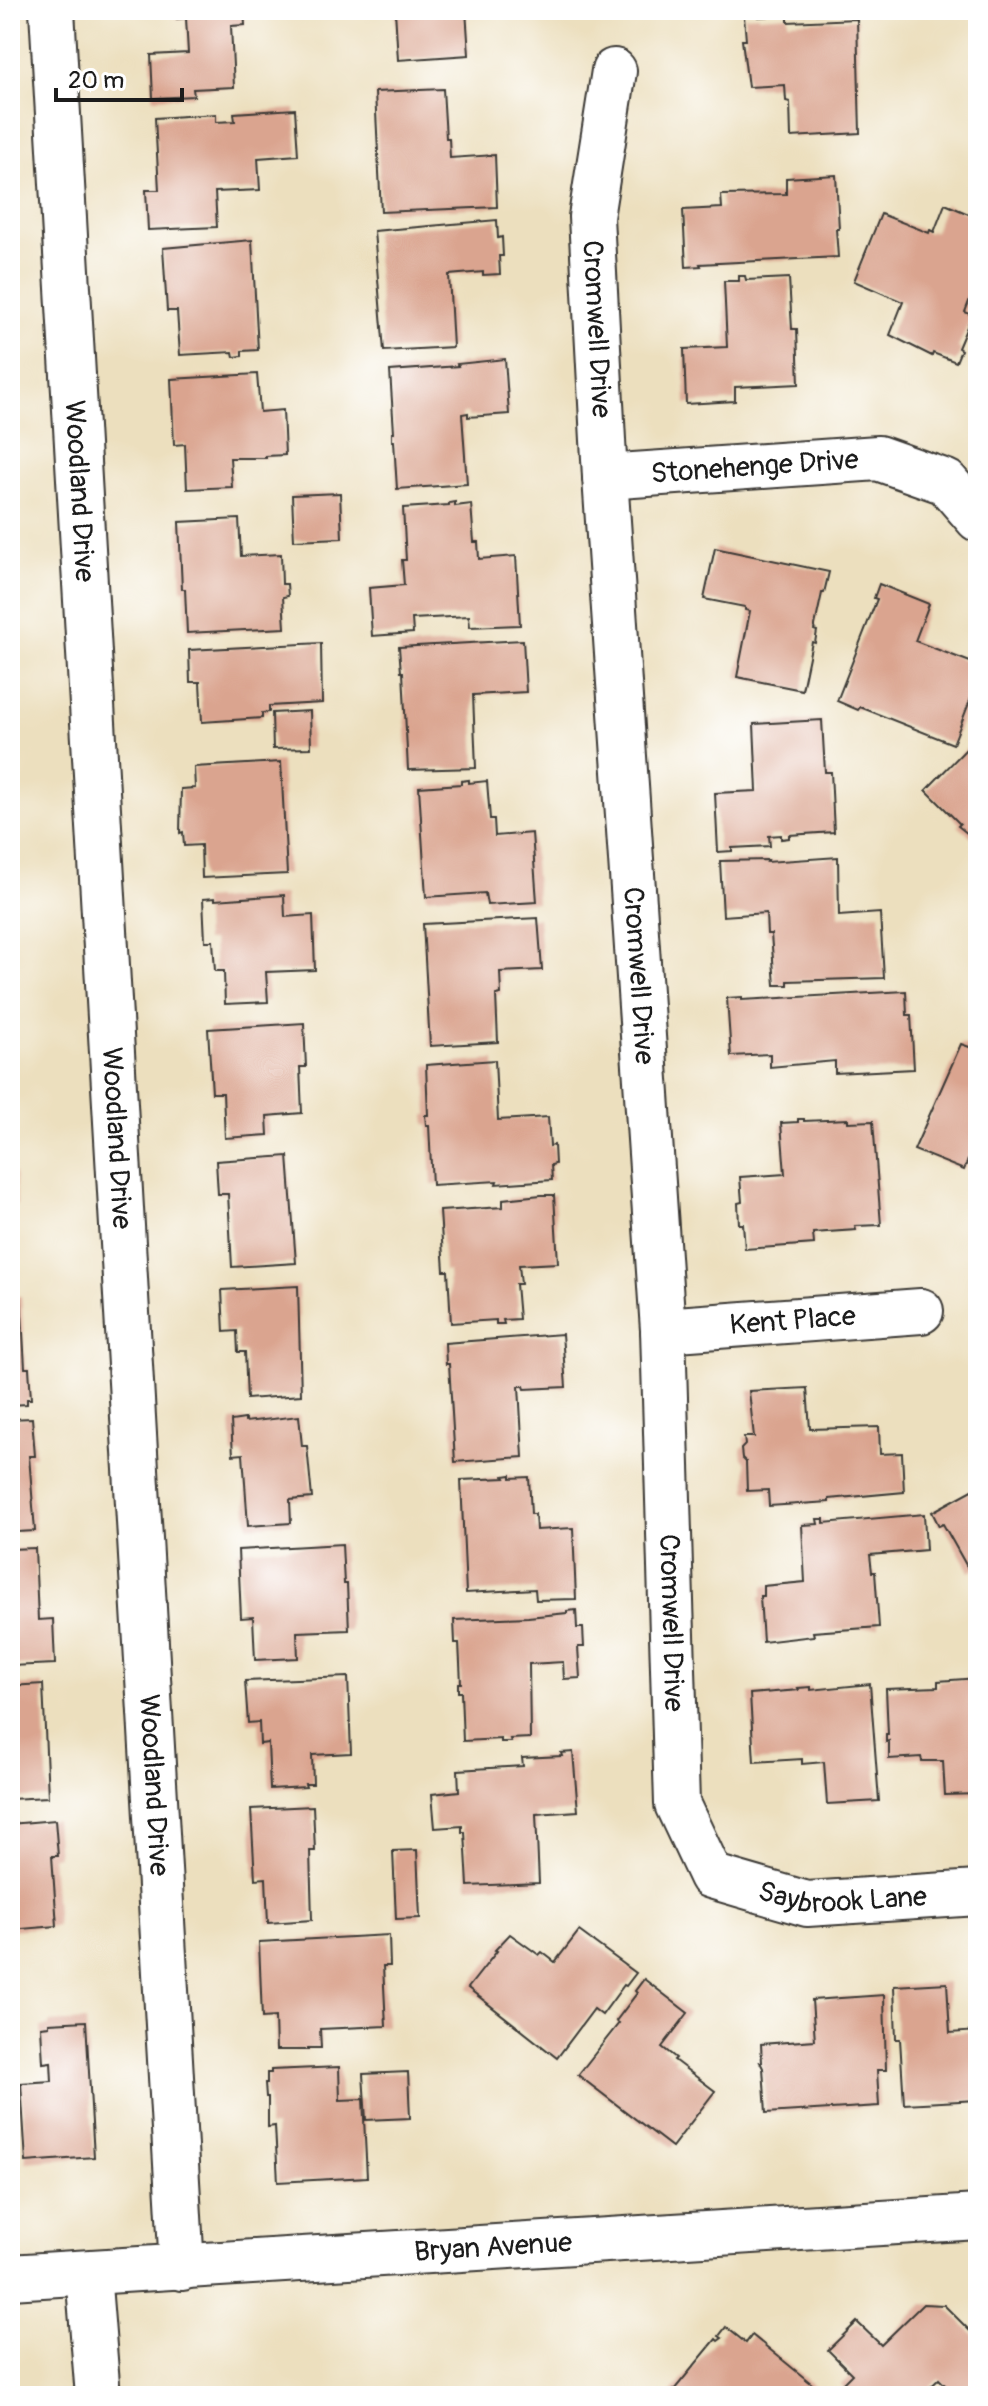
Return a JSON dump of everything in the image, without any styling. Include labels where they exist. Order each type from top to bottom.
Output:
[{"type":"street","name":"Woodland Drive","points":[[52,10],[182,2268]]},
{"type":"street","name":"Cromwell Drive","points":[[614,71],[591,217],[605,477],[663,1330],[677,1804],[711,1876]]},
{"type":"street","name":"Stonehenge Drive","points":[[605,477],[878,458],[946,482],[978,519]]},
{"type":"street","name":"Kent Place","points":[[663,1330],[921,1311]]},
{"type":"street","name":"Saybrook Lane","points":[[711,1876],[807,1904],[978,1893]]},
{"type":"street","name":"Bryan Avenue","points":[[10,2277],[978,2217]]},
{"type":"street","points":[[88,2273],[98,2396]]},
{"type":"building","points":[[176,10],[244,10],[245,25],[231,26],[234,87],[193,89],[194,96],[153,98],[151,55],[188,53],[186,18],[177,19]]},
{"type":"building","points":[[395,10],[466,10],[469,55],[398,60]]},
{"type":"building","points":[[788,15],[788,22],[857,19],[860,133],[791,137],[790,102],[786,101],[785,85],[748,87],[742,40],[746,40],[744,16]]},
{"type":"building","points":[[443,89],[450,158],[495,155],[497,207],[381,212],[375,92]]},
{"type":"building","points":[[295,109],[298,155],[258,158],[260,190],[215,192],[217,227],[148,230],[146,190],[159,190],[155,118],[216,114],[216,122],[235,121],[234,113]]},
{"type":"building","points":[[836,175],[838,257],[686,267],[683,210],[722,208],[721,195],[786,194],[786,178]]},
{"type":"building","points":[[945,204],[978,218],[978,278],[965,312],[972,315],[958,348],[961,350],[956,362],[933,353],[932,356],[890,335],[903,302],[854,281],[881,214],[929,233],[930,230],[934,232]]},
{"type":"building","points":[[497,220],[498,238],[502,237],[500,274],[449,275],[453,347],[384,351],[374,231]]},
{"type":"building","points":[[252,240],[258,350],[242,351],[242,356],[234,357],[233,352],[180,355],[177,311],[167,311],[163,248]]},
{"type":"building","points":[[739,276],[745,276],[746,280],[789,278],[792,329],[797,329],[799,384],[735,387],[735,401],[686,404],[684,349],[727,347],[724,281],[739,281]]},
{"type":"building","points":[[505,359],[509,414],[468,417],[468,413],[462,414],[467,484],[397,489],[390,371]]},
{"type":"building","points":[[257,374],[260,412],[283,410],[285,455],[230,458],[232,487],[187,489],[185,444],[174,445],[171,379]]},
{"type":"building","points":[[340,493],[342,538],[294,540],[292,495]]},
{"type":"building","points":[[455,502],[455,506],[471,504],[474,542],[478,542],[479,559],[516,556],[520,625],[470,627],[469,616],[412,619],[413,633],[372,636],[369,588],[404,585],[403,508]]},
{"type":"building","points":[[239,519],[241,556],[281,554],[282,584],[287,584],[288,596],[283,597],[285,628],[187,633],[179,522]]},
{"type":"building","points":[[715,548],[829,572],[802,690],[737,677],[750,611],[745,607],[704,599]]},
{"type":"building","points":[[879,584],[929,604],[915,641],[978,665],[978,680],[953,744],[837,701],[877,599],[874,598]]},
{"type":"building","points":[[523,640],[526,692],[473,695],[476,768],[408,770],[399,647]]},
{"type":"building","points":[[321,643],[322,703],[269,706],[269,712],[262,713],[262,718],[202,722],[200,682],[190,682],[189,650]]},
{"type":"building","points":[[310,711],[311,748],[273,749],[272,713]]},
{"type":"building","points":[[822,720],[825,772],[831,772],[834,832],[789,835],[789,838],[781,839],[781,835],[769,836],[770,846],[718,852],[715,793],[757,791],[754,724]]},
{"type":"building","points":[[974,741],[978,745],[978,842],[958,826],[960,824],[926,790]]},
{"type":"building","points":[[281,762],[287,874],[202,878],[201,845],[184,846],[183,832],[180,833],[181,789],[195,788],[194,767]]},
{"type":"building","points":[[469,780],[469,783],[487,781],[490,819],[494,819],[495,836],[532,833],[537,902],[487,905],[485,893],[426,897],[419,787],[461,784],[461,781]]},
{"type":"building","points":[[838,857],[839,916],[880,913],[884,978],[788,981],[788,985],[775,985],[766,913],[723,916],[720,861],[767,862]]},
{"type":"building","points":[[284,895],[285,917],[313,915],[315,970],[266,972],[268,1002],[225,1004],[224,971],[215,971],[213,941],[205,941],[203,899]]},
{"type":"building","points":[[538,918],[542,970],[500,972],[501,994],[496,995],[498,1042],[430,1046],[423,924]]},
{"type":"building","points":[[906,991],[907,1015],[911,1015],[914,1069],[835,1073],[835,1061],[770,1067],[770,1054],[731,1056],[727,998],[742,997],[742,1000]]},
{"type":"building","points":[[304,1023],[306,1067],[300,1067],[302,1113],[267,1116],[268,1135],[225,1138],[223,1093],[212,1093],[208,1029]]},
{"type":"building","points":[[961,1044],[978,1050],[978,1134],[964,1170],[914,1150]]},
{"type":"building","points":[[495,1060],[498,1120],[548,1117],[550,1146],[554,1145],[552,1180],[432,1185],[429,1125],[426,1125],[425,1115],[428,1115],[426,1065]]},
{"type":"building","points":[[798,1119],[873,1121],[881,1225],[813,1233],[814,1244],[745,1249],[743,1224],[739,1224],[738,1203],[742,1202],[740,1177],[785,1174],[781,1123],[798,1122]]},
{"type":"building","points":[[288,1156],[296,1263],[232,1267],[228,1194],[218,1194],[216,1161]]},
{"type":"building","points":[[10,1172],[15,1172],[17,1205],[10,1206]]},
{"type":"building","points":[[554,1195],[558,1263],[519,1265],[521,1284],[516,1284],[519,1319],[503,1320],[504,1324],[496,1324],[496,1320],[451,1323],[440,1211],[503,1207],[503,1199]]},
{"type":"building","points":[[298,1286],[301,1395],[247,1399],[245,1352],[238,1352],[237,1331],[224,1332],[222,1290]]},
{"type":"building","points":[[10,1296],[21,1296],[25,1368],[29,1368],[31,1399],[27,1399],[27,1404],[10,1405]]},
{"type":"building","points":[[562,1334],[566,1387],[525,1389],[519,1386],[523,1457],[455,1462],[445,1343]]},
{"type":"building","points":[[807,1388],[810,1429],[879,1427],[880,1454],[902,1453],[904,1492],[769,1506],[768,1490],[747,1491],[746,1462],[741,1449],[745,1445],[744,1437],[754,1437],[749,1391]]},
{"type":"building","points":[[299,1416],[302,1446],[307,1446],[312,1498],[290,1500],[291,1523],[248,1526],[243,1454],[233,1455],[231,1421]]},
{"type":"building","points":[[32,1418],[35,1456],[29,1456],[35,1531],[10,1531],[10,1419]]},
{"type":"building","points":[[511,1475],[511,1478],[529,1477],[531,1514],[535,1514],[536,1530],[573,1528],[576,1599],[536,1600],[535,1589],[466,1593],[461,1480]]},
{"type":"building","points":[[978,1487],[978,1567],[970,1572],[943,1524],[939,1526],[932,1512]]},
{"type":"building","points":[[924,1514],[926,1550],[870,1555],[872,1572],[875,1572],[879,1627],[813,1632],[814,1636],[763,1642],[760,1596],[763,1596],[763,1586],[805,1582],[802,1525],[818,1524],[817,1519],[824,1519],[824,1523]]},
{"type":"building","points":[[342,1544],[349,1630],[297,1632],[298,1658],[255,1660],[253,1617],[241,1618],[238,1550]]},
{"type":"building","points":[[35,1548],[38,1620],[53,1619],[55,1664],[10,1666],[10,1549]]},
{"type":"building","points":[[576,1610],[577,1628],[583,1628],[584,1647],[578,1647],[580,1678],[564,1679],[563,1662],[529,1664],[530,1738],[510,1739],[511,1742],[501,1742],[501,1739],[463,1741],[461,1692],[458,1692],[458,1683],[461,1683],[459,1643],[455,1643],[454,1620],[528,1617]]},
{"type":"building","points":[[348,1677],[351,1753],[312,1755],[313,1784],[270,1789],[268,1743],[260,1744],[259,1722],[248,1723],[245,1681]]},
{"type":"building","points":[[978,1678],[978,1794],[945,1795],[943,1761],[922,1761],[921,1757],[889,1759],[886,1689],[938,1687],[938,1681]]},
{"type":"building","points":[[43,1684],[48,1797],[10,1799],[10,1686]]},
{"type":"building","points":[[870,1684],[879,1801],[827,1804],[824,1762],[802,1764],[802,1759],[754,1762],[750,1694]]},
{"type":"building","points":[[573,1752],[578,1811],[536,1814],[539,1883],[468,1886],[465,1832],[462,1832],[462,1826],[435,1828],[432,1794],[459,1791],[458,1770],[523,1766],[522,1758],[562,1756],[561,1753]]},
{"type":"building","points":[[313,1806],[315,1851],[310,1851],[312,1920],[268,1923],[266,1878],[255,1879],[251,1809]]},
{"type":"building","points":[[55,1820],[58,1856],[52,1856],[57,1926],[10,1930],[10,1824]]},
{"type":"building","points":[[417,1850],[420,1918],[396,1919],[393,1851]]},
{"type":"building","points":[[579,1931],[636,1973],[602,2015],[594,2009],[557,2058],[468,1988],[510,1934],[539,1955],[542,1952],[555,1962]]},
{"type":"building","points":[[389,1935],[390,1966],[383,1966],[386,2026],[320,2029],[321,2048],[276,2050],[275,2017],[262,2018],[259,1942]]},
{"type":"building","points":[[644,1979],[688,2013],[662,2047],[715,2091],[672,2147],[578,2075],[619,2023],[616,2021]]},
{"type":"building","points":[[947,1983],[950,2033],[978,2031],[978,2100],[904,2104],[900,2039],[896,2039],[894,1986]]},
{"type":"building","points":[[884,1995],[886,2070],[877,2070],[879,2106],[766,2113],[761,2044],[815,2040],[812,2000]]},
{"type":"building","points":[[86,2021],[94,2157],[26,2162],[21,2083],[52,2081],[51,2062],[43,2063],[41,2027],[49,2026],[49,2023]]},
{"type":"building","points":[[339,2067],[340,2100],[363,2099],[367,2177],[278,2182],[275,2126],[268,2127],[267,2073],[271,2070]]},
{"type":"building","points":[[408,2072],[410,2118],[366,2120],[363,2074]]},
{"type":"building","points":[[923,2304],[944,2305],[978,2339],[978,2394],[956,2396],[939,2379],[921,2396],[852,2396],[841,2385],[852,2374],[828,2350],[857,2322],[881,2345]]},
{"type":"building","points":[[726,2327],[746,2343],[752,2335],[817,2388],[810,2396],[669,2396],[716,2339],[722,2338],[719,2336]]}]
